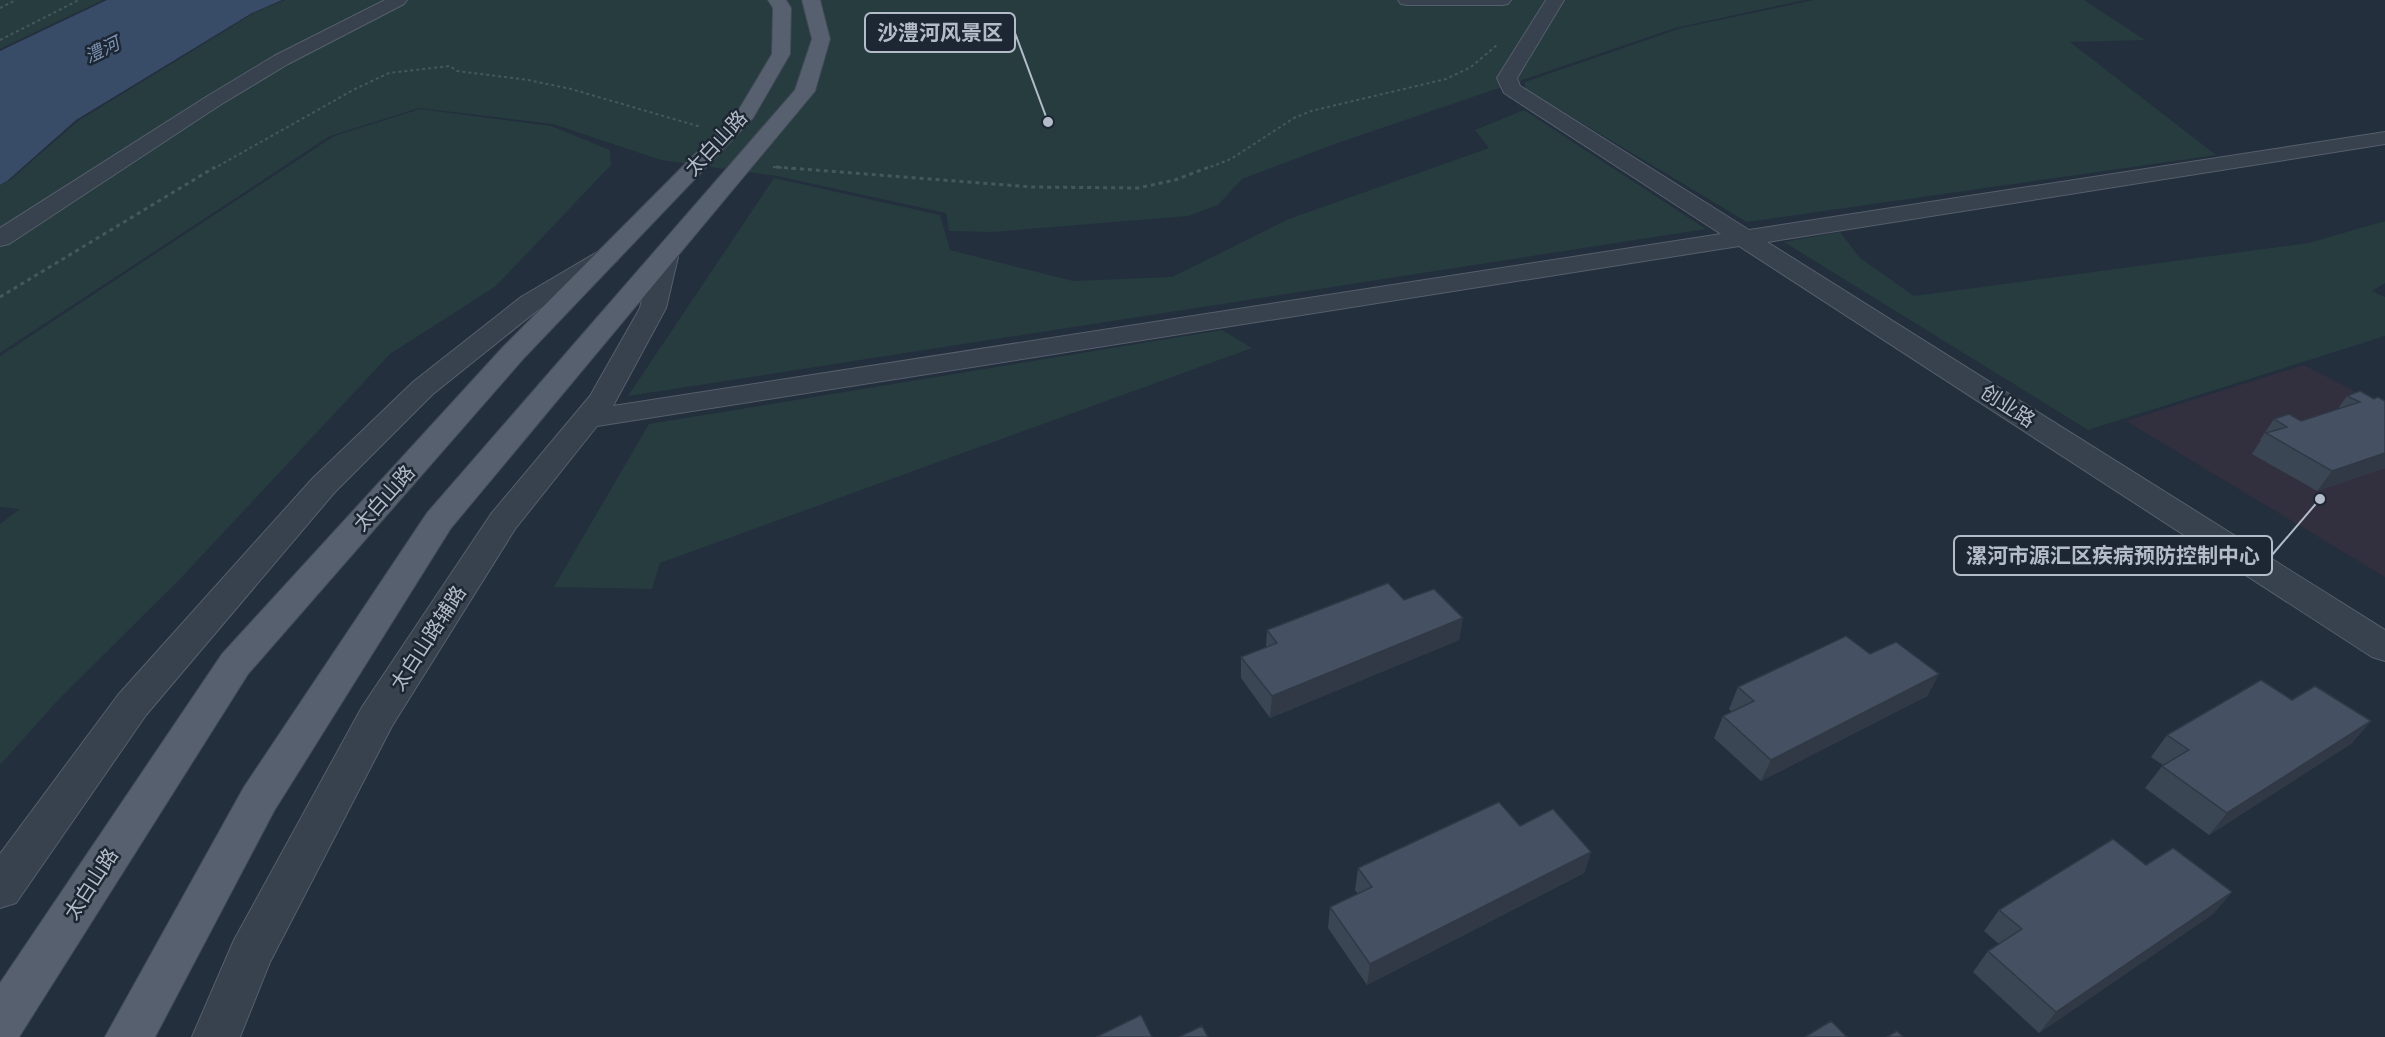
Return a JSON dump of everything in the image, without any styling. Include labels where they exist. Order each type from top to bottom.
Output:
[{"type":"main road","name":"太白山路","points":[[0,1024],[235,664],[513,353],[746,114],[781,54],[782,8],[777,0]]},
{"type":"main road","name":"太白山路","points":[[129,1037],[259,799],[439,521],[805,91],[820,39],[811,0]]},
{"type":"street","points":[[0,239],[213,101],[281,60],[398,0]]},
{"type":"street","points":[[1407,0],[1502,0]]},
{"type":"street","points":[[1541,23],[1556,0]]},
{"type":"street","name":"创业路","points":[[1541,23],[1507,78],[1511,89],[2385,648]]},
{"type":"street","points":[[586,418],[2385,138]]},
{"type":"street","points":[[0,889],[132,705],[323,486],[423,388],[530,303],[608,256]]},
{"type":"street","name":"太白山路辅路","points":[[216,1037],[250,955],[376,718],[503,522],[603,399],[653,308],[665,256]]},
{"type":"path","points":[[0,8],[16,0]]},
{"type":"path","points":[[0,40],[79,0]]},
{"type":"path","points":[[742,165],[1032,187],[1138,188],[1175,180],[1231,159],[1286,122],[1311,111],[1446,79],[1471,67],[1509,35],[1541,23]]},
{"type":"path","points":[[0,297],[173,191],[355,89],[389,73],[450,66],[457,70],[528,80],[609,98],[670,116],[676,121],[727,133]]},
{"type":"shaded area","points":[[2304,365],[2385,407],[2385,577],[2126,421]]},
{"type":"green space","points":[[0,0],[103,0],[0,49]]},
{"type":"green space","points":[[285,0],[1804,0],[1675,28],[1332,145],[1242,179],[1218,205],[1188,216],[992,232],[949,231],[946,213],[777,176],[661,160],[553,124],[419,108],[330,136],[0,353],[0,185],[9,181],[78,121],[254,13]]},
{"type":"green space","points":[[1814,0],[2084,0],[2145,40],[2070,42],[2216,155],[1747,222],[1525,89],[1525,82],[1681,28]]},
{"type":"green space","points":[[420,109],[551,126],[610,150],[611,165],[496,286],[390,354],[180,579],[59,699],[0,765],[0,524],[20,509],[0,507],[0,356],[334,136]]},
{"type":"green space","points":[[1524,110],[1706,229],[628,396],[774,178],[940,215],[950,250],[1073,281],[1172,277],[1289,219],[1489,148],[1475,130]]},
{"type":"green space","points":[[2385,221],[2385,283],[2372,291],[2385,297],[2385,336],[2088,430],[1784,242],[1840,232],[1860,258],[1914,296],[2309,243]]},
{"type":"green space","points":[[1222,330],[1252,348],[660,563],[652,589],[554,587],[649,424]]},
{"type":"water","name":"澧河","points":[[107,0],[282,0],[252,13],[76,120],[0,185],[0,51]]},
{"type":"building","points":[[2360,391],[2374,399],[2378,397],[2385,401],[2385,453],[2332,471],[2266,433],[2287,427],[2274,419],[2289,414],[2301,421],[2360,402],[2347,396]]},
{"type":"building","points":[[1388,583],[1404,600],[1434,589],[1463,618],[1272,696],[1241,657],[1277,643],[1267,630]]},
{"type":"building","points":[[1846,636],[1870,654],[1896,642],[1939,674],[1771,760],[1723,716],[1754,701],[1738,687]]},
{"type":"building","points":[[2261,680],[2292,700],[2315,686],[2371,721],[2227,813],[2162,766],[2189,750],[2167,735]]},
{"type":"building","points":[[1499,802],[1520,826],[1553,809],[1591,852],[1370,964],[1330,907],[1372,887],[1358,868]]},
{"type":"building","points":[[2113,839],[2146,865],[2173,848],[2232,892],[2056,1012],[1988,951],[2022,929],[1999,910]]},
{"type":"building","points":[[1141,1015],[1152,1037],[1096,1037]]},
{"type":"building","points":[[1831,1021],[1847,1037],[1805,1037]]},
{"type":"building","points":[[1202,1026],[1208,1037],[1179,1037]]},
{"type":"building","points":[[1897,1031],[1903,1037],[1887,1037]]},
{"type":"place","name":"沙澧河风景区","points":[[1048,122]]},
{"type":"place","name":"漯河市源汇区疾病预防控制中心","points":[[2320,499]]}]
